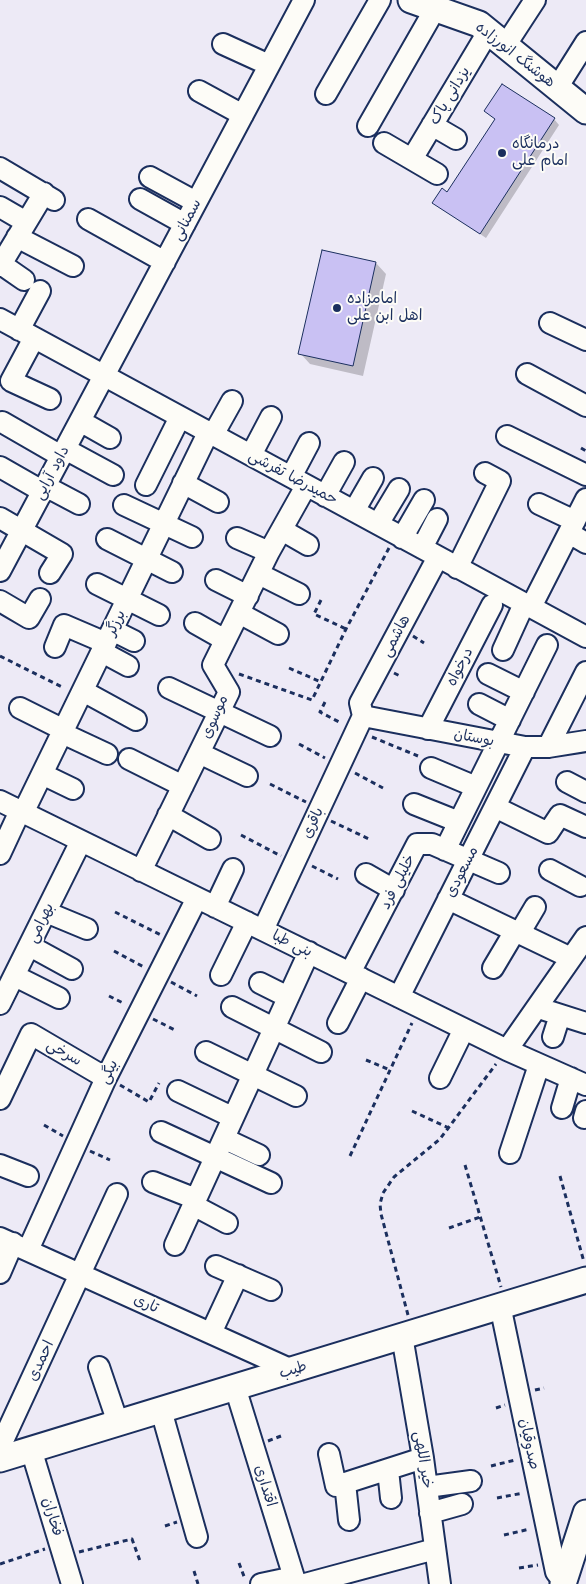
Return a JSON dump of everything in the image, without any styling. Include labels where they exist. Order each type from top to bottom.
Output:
[{"type":"main road","name":"هوشنگ انورزاده","points":[[411,0],[478,24],[586,111]]},
{"type":"main road","name":"طیب","points":[[0,1459],[408,1335],[503,1303],[586,1280]]},
{"type":"main road","points":[[564,1583],[586,1513]]},
{"type":"street","name":"سمنانی","points":[[104,375],[304,0]]},
{"type":"street","points":[[326,94],[380,0]]},
{"type":"street","name":"یزدانی پاک","points":[[412,159],[432,125],[497,39],[535,0]]},
{"type":"street","points":[[368,126],[435,9]]},
{"type":"street","points":[[557,88],[586,42]]},
{"type":"street","points":[[223,44],[269,65]]},
{"type":"street","points":[[199,91],[243,115]]},
{"type":"street","points":[[432,125],[456,139]]},
{"type":"street","points":[[384,143],[437,174]]},
{"type":"street","points":[[0,168],[49,196],[22,229],[1,265],[32,286],[27,334],[11,381],[50,399]]},
{"type":"street","points":[[150,177],[196,202]]},
{"type":"street","points":[[140,199],[185,224]]},
{"type":"street","points":[[0,207],[22,229],[73,266]]},
{"type":"street","points":[[88,219],[165,262]]},
{"type":"street","name":"حمیدرضا تفرشی","points":[[0,319],[586,637]]},
{"type":"street","points":[[550,323],[586,340]]},
{"type":"street","points":[[527,374],[586,406]]},
{"type":"street","name":"داود آرایی","points":[[0,571],[104,375]]},
{"type":"street","name":"برزگر","points":[[0,854],[42,774],[183,483],[232,401]]},
{"type":"street","points":[[146,485],[180,417]]},
{"type":"street","points":[[251,455],[271,417]]},
{"type":"street","points":[[80,421],[110,438]]},
{"type":"street","points":[[2,422],[63,453],[113,475]]},
{"type":"street","points":[[507,436],[586,475]]},
{"type":"street","points":[[213,665],[269,552],[282,530],[309,443]]},
{"type":"street","points":[[325,496],[344,462]]},
{"type":"street","points":[[0,467],[78,504]]},
{"type":"street","points":[[457,568],[500,481],[485,473]]},
{"type":"street","points":[[354,511],[373,478]]},
{"type":"street","points":[[183,483],[218,502]]},
{"type":"street","points":[[378,524],[400,489]]},
{"type":"street","points":[[399,536],[424,500]]},
{"type":"street","points":[[539,504],[579,516]]},
{"type":"street","points":[[124,505],[192,537]]},
{"type":"street","points":[[579,516],[586,543]]},
{"type":"street","points":[[503,650],[579,516]]},
{"type":"street","points":[[0,518],[62,554],[50,573]]},
{"type":"street","name":"هاشمی","points":[[360,723],[360,703],[430,552],[437,519]]},
{"type":"street","points":[[282,530],[308,545]]},
{"type":"street","points":[[237,538],[269,552]]},
{"type":"street","points":[[107,539],[172,572]]},
{"type":"street","points":[[259,574],[299,594]]},
{"type":"street","points":[[216,580],[248,596]]},
{"type":"street","points":[[97,584],[159,615]]},
{"type":"street","points":[[0,601],[30,618],[40,599]]},
{"type":"street","name":"درخواه","points":[[428,729],[492,605]]},
{"type":"street","points":[[239,613],[278,634]]},
{"type":"street","points":[[195,623],[225,640]]},
{"type":"street","points":[[55,647],[64,625],[107,642],[134,641]]},
{"type":"street","points":[[107,642],[128,666]]},
{"type":"street","points":[[499,873],[445,850],[547,645]]},
{"type":"street","name":"موسوی","points":[[142,871],[229,692],[213,665]]},
{"type":"street","points":[[548,746],[586,672]]},
{"type":"street","points":[[488,674],[524,692]]},
{"type":"street","points":[[169,688],[270,736]]},
{"type":"street","points":[[81,694],[136,720]]},
{"type":"street","points":[[479,704],[510,720]]},
{"type":"street","points":[[20,708],[107,754]]},
{"type":"street","name":"بوستان","points":[[360,723],[428,729],[525,747],[586,741]]},
{"type":"street","name":"باقری","points":[[221,975],[296,861],[360,723]]},
{"type":"street","name":"مسعودی","points":[[399,996],[525,747]]},
{"type":"street","points":[[199,754],[247,776]]},
{"type":"street","points":[[128,758],[183,786]]},
{"type":"street","points":[[425,762],[476,787]]},
{"type":"street","points":[[42,774],[73,789]]},
{"type":"street","points":[[567,782],[586,792]]},
{"type":"street","name":"بنی طبا","points":[[0,801],[507,1050],[578,1082]]},
{"type":"street","points":[[414,804],[459,822]]},
{"type":"street","points":[[495,807],[548,833],[560,815],[586,827]]},
{"type":"street","points":[[168,815],[210,839]]},
{"type":"street","name":"بهرامی","points":[[0,1004],[81,841]]},
{"type":"street","name":"خلیلی فرد","points":[[338,1024],[355,975],[417,844],[425,842],[445,850]]},
{"type":"street","points":[[215,907],[233,869]]},
{"type":"street","points":[[550,870],[584,884]]},
{"type":"street","points":[[366,874],[394,890]]},
{"type":"street","name":"بیگی","points":[[0,1273],[14,1244],[106,1078],[197,898]]},
{"type":"street","points":[[448,899],[571,958]]},
{"type":"street","points":[[493,968],[536,907]]},
{"type":"street","points":[[46,912],[87,929]]},
{"type":"street","points":[[507,1050],[586,937]]},
{"type":"street","points":[[30,946],[72,969]]},
{"type":"street","points":[[175,1246],[215,1157],[225,1140],[232,1117],[309,952]]},
{"type":"street","points":[[15,976],[59,998]]},
{"type":"street","points":[[260,983],[288,997]]},
{"type":"street","points":[[232,1007],[321,1052]]},
{"type":"street","points":[[553,1037],[553,1013],[586,1023]]},
{"type":"street","points":[[440,1078],[464,1028]]},
{"type":"street","name":"سرخی","points":[[0,1099],[31,1034],[106,1078]]},
{"type":"street","points":[[206,1052],[296,1096]]},
{"type":"street","points":[[510,1153],[540,1065]]},
{"type":"street","points":[[562,1108],[578,1082]]},
{"type":"street","points":[[178,1091],[232,1117]]},
{"type":"street","points":[[161,1132],[271,1183]]},
{"type":"street","points":[[225,1140],[260,1155]]},
{"type":"street","points":[[0,1165],[28,1176]]},
{"type":"street","points":[[153,1182],[194,1202],[227,1223]]},
{"type":"street","name":"احمدی","points":[[0,1447],[56,1347],[81,1274],[117,1194]]},
{"type":"street","name":"تاری","points":[[14,1244],[292,1370]]},
{"type":"street","points":[[216,1266],[271,1290]]},
{"type":"street","points":[[211,1333],[238,1275]]},
{"type":"street","name":"صدوقیان","points":[[503,1303],[556,1572],[564,1583]]},
{"type":"street","name":"خیر اللهی","points":[[408,1335],[440,1584]]},
{"type":"street","points":[[99,1367],[118,1423]]},
{"type":"street","name":"اقتداری","points":[[235,1388],[298,1582]]},
{"type":"street","points":[[161,1410],[197,1537]]},
{"type":"street","name":"فخاران","points":[[31,1450],[72,1584]]},
{"type":"street","points":[[329,1454],[341,1484],[349,1520]]},
{"type":"street","points":[[341,1484],[423,1458]]},
{"type":"street","points":[[388,1470],[391,1498]]},
{"type":"street","points":[[427,1487],[471,1481]]},
{"type":"street","points":[[430,1513],[462,1504]]},
{"type":"street","points":[[261,1584],[298,1582],[435,1549]]},
{"type":"path","points":[[580,448],[586,451]]},
{"type":"path","points":[[213,665],[312,700],[346,629],[399,536]]},
{"type":"path","points":[[321,600],[314,614],[346,629]]},
{"type":"path","points":[[0,656],[81,694]]},
{"type":"path","points":[[289,668],[321,682]]},
{"type":"path","points":[[325,702],[320,712],[360,723],[425,762]]},
{"type":"path","points":[[299,744],[383,788]]},
{"type":"path","points":[[270,784],[369,839]]},
{"type":"path","points":[[241,836],[338,879]]},
{"type":"path","points":[[114,912],[174,942]]},
{"type":"path","points":[[114,951],[197,996]]},
{"type":"path","points":[[350,1156],[419,1007]]},
{"type":"path","points":[[139,1011],[177,1031]]},
{"type":"path","points":[[408,1335],[380,1204],[386,1186],[394,1177],[434,1145],[449,1128],[507,1050]]},
{"type":"path","points":[[366,1060],[390,1070]]},
{"type":"path","points":[[106,1078],[149,1102],[159,1083]]},
{"type":"path","points":[[412,1111],[449,1128]]},
{"type":"path","points":[[465,1165],[503,1303]]},
{"type":"path","points":[[560,1176],[586,1271]]},
{"type":"path","points":[[449,1228],[480,1217]]},
{"type":"path","points":[[491,1466],[532,1455]]},
{"type":"path","points":[[497,1498],[539,1490]]},
{"type":"path","points":[[504,1535],[546,1526]]},
{"type":"path","points":[[0,1564],[62,1550],[132,1539],[140,1561]]},
{"type":"path","points":[[239,1563],[246,1584]]},
{"type":"path","points":[[194,1571],[198,1584]]},
{"type":"building","name":"درمانگاه امام علی","points":[[502,84],[555,118],[480,234],[432,203],[442,188],[447,192],[495,119],[484,111]]},
{"type":"building","name":"امامزاده اهل ابن علی","points":[[322,250],[376,262],[353,366],[298,354]]},
{"type":"place","name":"درمانگاه امام علی","points":[[502,153]]},
{"type":"place","name":"امامزاده اهل ابن علی","points":[[337,308]]}]
